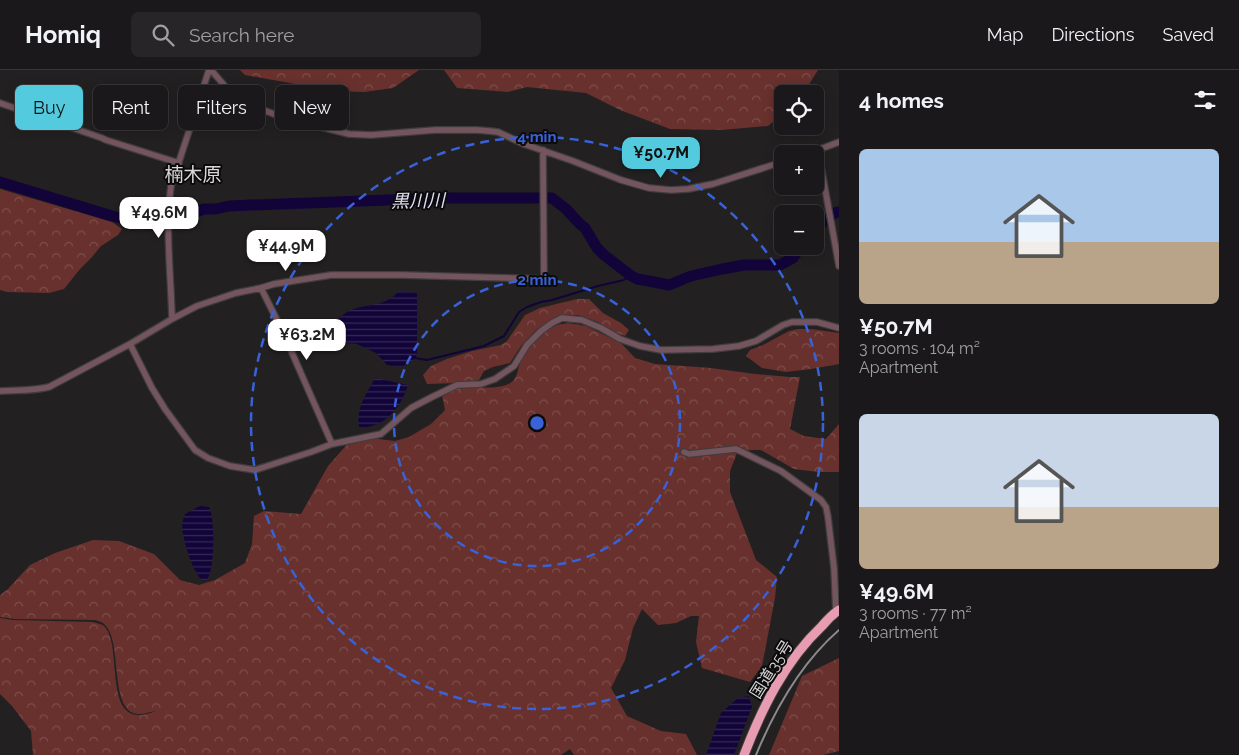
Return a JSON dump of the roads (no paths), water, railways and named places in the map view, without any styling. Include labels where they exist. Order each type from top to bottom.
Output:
[{"type":"highway","name":"国道35号","points":[[744,755],[754,729],[779,680],[803,646],[838,611]]},
{"type":"street","points":[[172,319],[169,264],[169,205],[172,186],[210,70],[237,100],[295,122],[349,134],[371,135],[435,130],[498,132],[524,144],[649,188],[688,189],[713,184],[774,165]]},
{"type":"street","points":[[0,104],[179,163]]},
{"type":"street","points":[[824,148],[839,142]]},
{"type":"street","points":[[0,390],[26,390],[49,387],[197,306],[236,293],[274,284],[331,275],[544,279],[542,150]]},
{"type":"street","points":[[824,183],[839,266]]},
{"type":"street","points":[[261,288],[282,330],[332,444]]},
{"type":"street","points":[[130,344],[165,409],[196,450],[208,458],[230,466],[255,470],[332,444],[382,434],[411,408],[432,397],[457,386],[481,384],[495,379],[514,366],[527,345],[540,331],[562,318],[582,320],[640,346],[661,350],[713,349],[739,346],[756,341],[783,325],[792,322],[817,322],[839,328]]},
{"type":"street","points":[[684,452],[689,454],[736,449],[782,471],[821,500],[826,507],[828,516],[838,611]]},
{"type":"waterway","name":"黒川川","points":[[0,182],[112,216],[146,224],[163,224],[204,209],[229,206],[442,198],[552,198],[585,228],[597,248],[604,255],[630,275],[637,279],[669,285],[691,276],[744,265],[780,265],[795,255]]},
{"type":"waterway","name":"黒川川","points":[[824,221],[834,213],[839,212]]},
{"type":"waterway","points":[[415,358],[427,360],[484,346],[504,336],[519,312],[527,307],[624,280],[630,275]]},
{"type":"railway","points":[[756,755],[790,688],[813,657],[839,630]]},
{"type":"district","name":"楠木原","points":[[193,174]]}]
